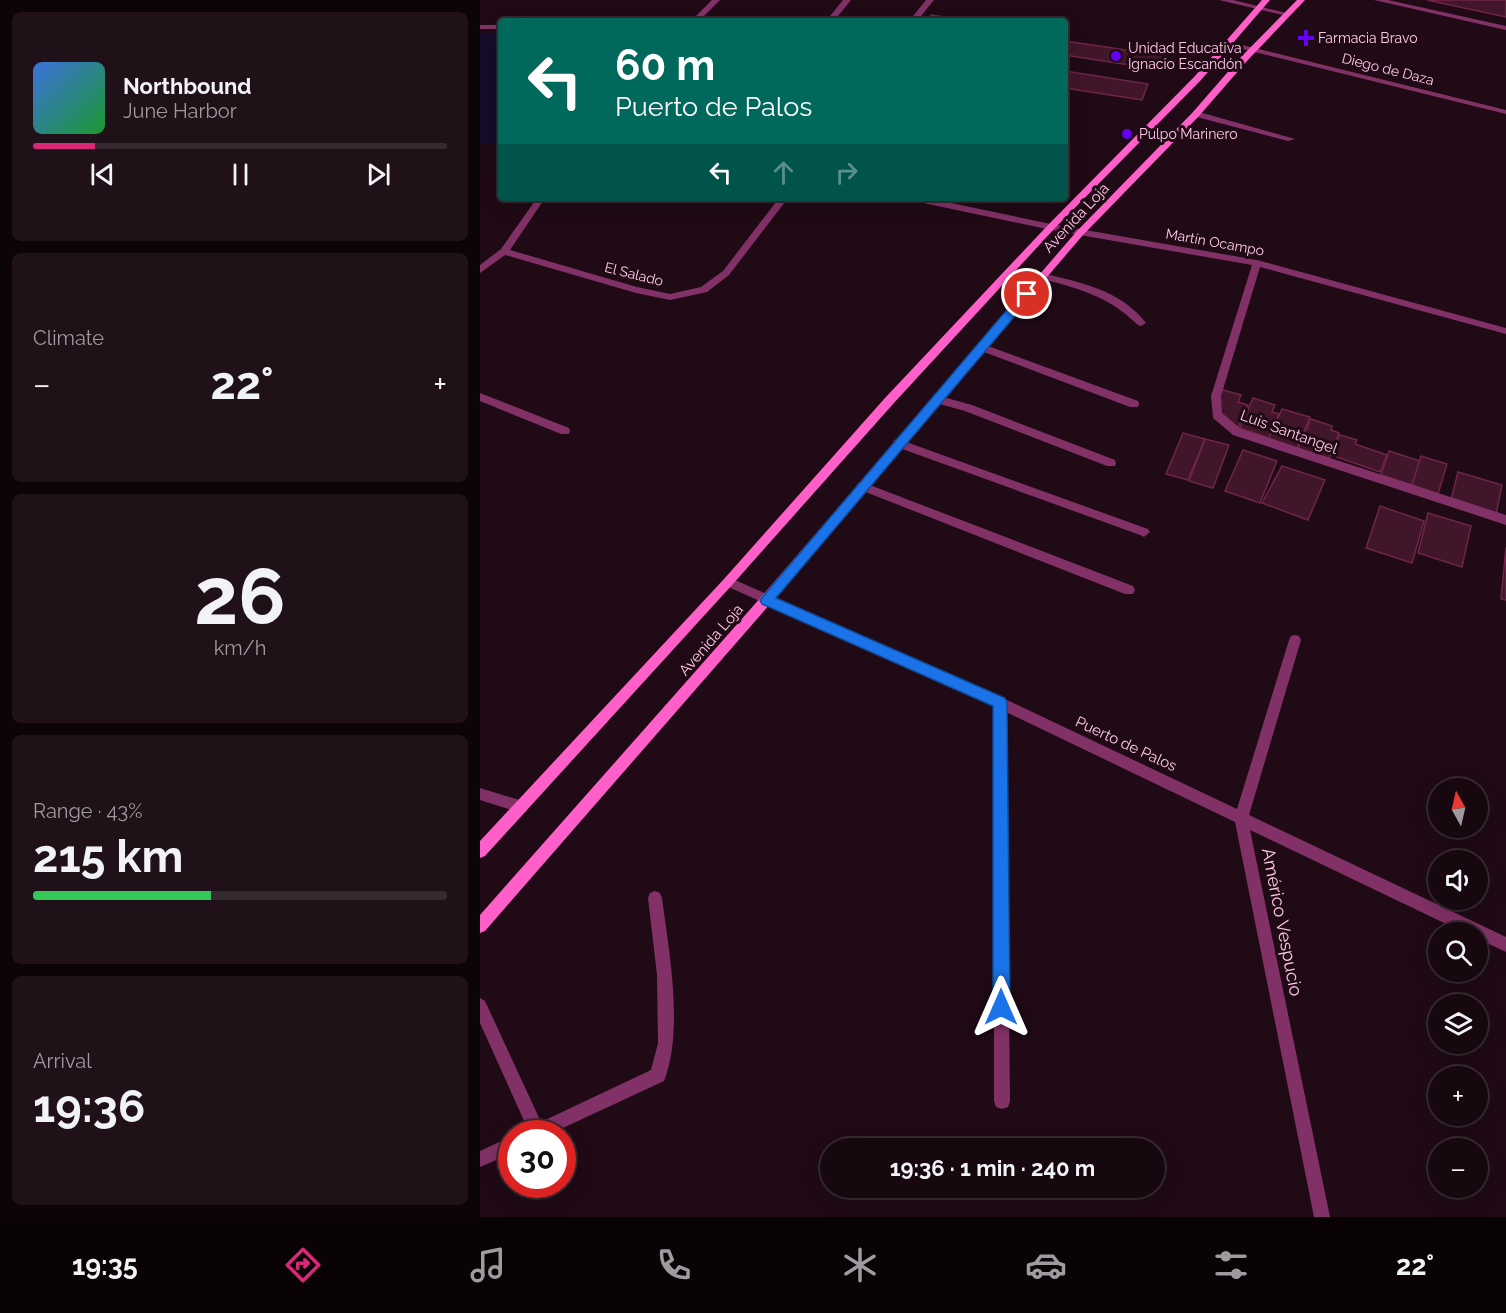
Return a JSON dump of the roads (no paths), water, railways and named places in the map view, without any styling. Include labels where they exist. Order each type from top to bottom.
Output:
[{"type":"main road","name":"Avenida Loja","points":[[480,926],[766,600],[980,347],[1080,233],[1196,114],[1301,0]]},
{"type":"main road","name":"Avenida Loja","points":[[480,851],[728,582],[882,409],[1051,227],[1197,78],[1262,4]]},
{"type":"street","points":[[698,18],[716,0]]},
{"type":"street","points":[[832,18],[847,0]]},
{"type":"street","points":[[915,18],[930,0]]},
{"type":"street","points":[[1223,0],[1262,4],[1287,14]]},
{"type":"street","points":[[1378,0],[1506,28]]},
{"type":"street","points":[[480,27],[498,27]]},
{"type":"street","name":"Diego de Daza","points":[[1229,43],[1506,112]]},
{"type":"street","points":[[1196,114],[1291,140]]},
{"type":"street","points":[[480,270],[504,251],[540,201]]},
{"type":"street","name":"El Salado","points":[[504,251],[636,291],[670,297],[704,290],[726,273],[782,201]]},
{"type":"street","name":"Martín Ocampo","points":[[928,201],[1080,233],[1257,263],[1506,331]]},
{"type":"street","name":"Luis Santangel","points":[[1257,263],[1216,396],[1217,416],[1237,432],[1506,520]]},
{"type":"street","points":[[1042,276],[1080,285],[1107,295],[1130,311],[1141,323]]},
{"type":"street","points":[[980,347],[1134,405]]},
{"type":"street","points":[[480,397],[565,431]]},
{"type":"street","points":[[936,399],[968,408],[1111,463]]},
{"type":"street","points":[[898,443],[1144,532]]},
{"type":"street","points":[[862,486],[1129,590]]},
{"type":"street","name":"Puerto de Palos","points":[[728,582],[1000,703],[1506,945]]},
{"type":"street","name":"Américo Vespucio","points":[[1296,640],[1241,818],[1322,1217]]},
{"type":"street","points":[[1000,703],[1002,1101]]},
{"type":"street","points":[[480,794],[521,807]]},
{"type":"street","points":[[563,1120],[658,1075],[666,1043],[664,975],[655,898]]},
{"type":"street","points":[[480,1006],[529,1120]]},
{"type":"street","points":[[480,1159],[498,1151]]},
{"type":"place","name":"Farmacia Bravo","points":[[1306,38]]},
{"type":"place","name":"Unidad Educativa Ignacio Escandón","points":[[1116,56]]},
{"type":"place","name":"Pulpo Marinero","points":[[1127,134]]}]
